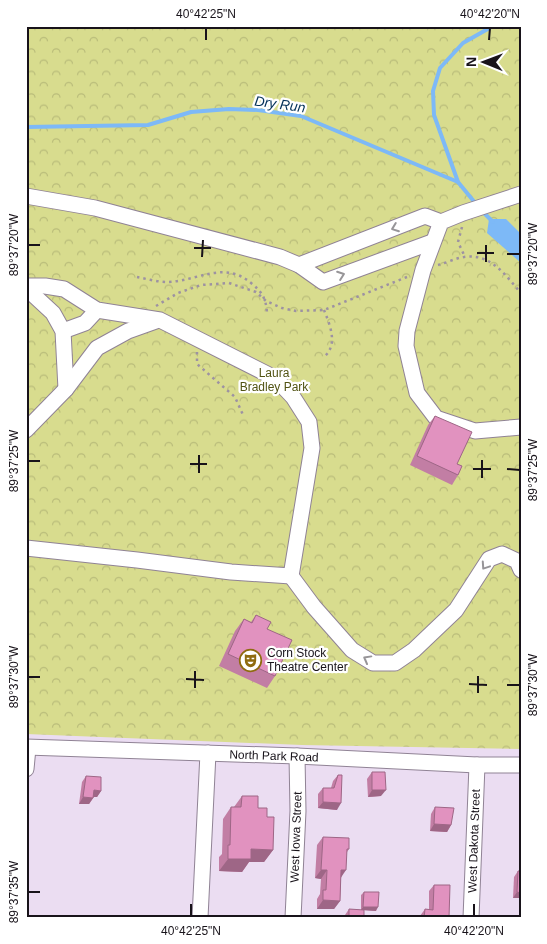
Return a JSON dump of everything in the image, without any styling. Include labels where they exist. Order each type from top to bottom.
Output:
[{"type":"street","points":[[299,265],[425,216],[441,222],[463,218],[502,200],[521,194]]},
{"type":"street","points":[[26,196],[95,208],[280,257],[299,265],[323,282],[432,242]]},
{"type":"street","points":[[441,222],[423,270],[407,331],[406,346],[417,393],[436,418],[474,431],[521,427]]},
{"type":"street","points":[[26,287],[44,286],[64,289],[96,310],[157,313],[197,338],[274,378],[292,397],[309,422],[312,448],[292,576],[314,607],[352,650],[373,663],[395,663],[414,650],[456,610],[489,560],[502,554],[517,561],[521,570]]},
{"type":"street","points":[[26,287],[53,313],[63,331],[66,389]]},
{"type":"street","points":[[63,331],[85,323],[96,310]]},
{"type":"street","points":[[26,430],[66,389],[82,365],[97,348],[157,313]]},
{"type":"street","points":[[26,548],[224,571],[292,576]]},
{"type":"street","points":[[26,769],[27,748]]},
{"type":"street","name":"North Park Road","points":[[27,748],[521,764]]},
{"type":"street","points":[[200,918],[208,753]]},
{"type":"street","name":"West Iowa Street","points":[[293,918],[298,811],[297,756]]},
{"type":"street","name":"West Dakota Street","points":[[471,918],[477,764]]},
{"type":"path","points":[[463,218],[458,242],[464,257]]},
{"type":"path","points":[[157,313],[178,293],[201,285],[229,283],[256,292],[266,301],[282,308],[296,311],[324,310],[423,270],[464,257],[482,258],[494,263],[521,293]]},
{"type":"path","points":[[137,277],[168,282],[224,272],[245,278],[262,292],[266,301],[267,313]]},
{"type":"path","points":[[324,310],[330,326],[332,339],[330,351],[325,356]]},
{"type":"path","points":[[197,338],[197,364],[235,397],[243,415]]},
{"type":"green space","name":"Laura Bradley Park","points":[[26,26],[521,26],[521,749],[302,745],[26,734]]},
{"type":"water","points":[[489,219],[506,219],[521,234],[521,263],[487,233]]},
{"type":"building","points":[[435,416],[472,432],[457,464],[462,466],[458,475],[417,456]]},
{"type":"building","name":"Corn Stock Theatre Center","points":[[256,615],[271,622],[267,629],[292,640],[275,676],[228,654],[244,619],[252,623]]},
{"type":"building","points":[[372,772],[385,772],[386,790],[372,790]]},
{"type":"building","points":[[338,775],[342,775],[341,803],[323,802],[323,788],[334,788]]},
{"type":"building","points":[[86,776],[101,777],[101,791],[94,790],[93,798],[83,797]]},
{"type":"building","points":[[242,796],[258,796],[258,808],[267,808],[267,817],[274,817],[273,850],[251,849],[251,859],[228,859],[231,807],[241,807]]},
{"type":"building","points":[[435,807],[454,808],[451,825],[434,824]]},
{"type":"building","points":[[323,837],[349,838],[346,870],[341,870],[340,901],[323,900],[323,890],[326,890],[327,870],[321,870]]},
{"type":"building","points":[[518,871],[521,871],[521,893],[517,892]]},
{"type":"building","points":[[434,885],[450,885],[449,918],[424,918],[425,909],[433,910]]},
{"type":"building","points":[[364,892],[379,892],[378,907],[363,907]]},
{"type":"building","points":[[349,909],[364,910],[364,918],[349,918]]},
{"type":"waterway","points":[[458,182],[434,115],[433,91],[440,68],[463,43],[493,26]]},
{"type":"waterway","name":"Dry Run","points":[[26,127],[148,125],[191,112],[229,109],[258,110],[301,116],[458,182],[476,204]]},
{"type":"waterway","name":"Dry Run","points":[[482,211],[493,222]]},
{"type":"place","name":"Corn Stock Theatre Center","points":[[251,660]]}]
